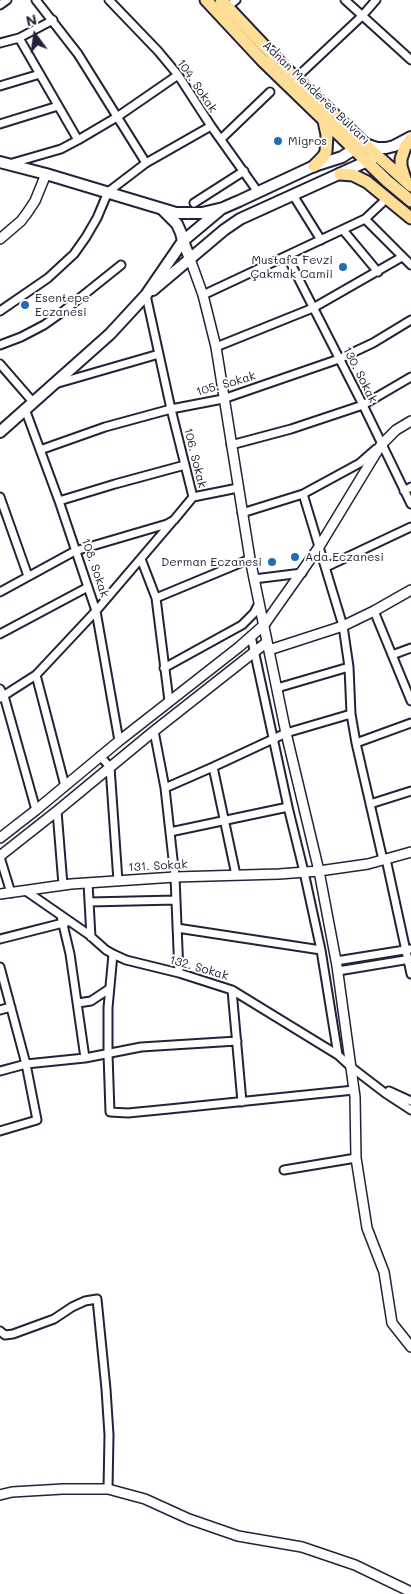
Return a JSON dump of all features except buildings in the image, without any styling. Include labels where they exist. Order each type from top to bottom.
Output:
[{"type":"main road","name":"Adnan Menderes Bulvarı","points":[[206,0],[262,60],[324,120],[359,147],[378,156],[408,183]]},
{"type":"main road","name":"Adnan Menderes Bulvarı","points":[[228,2],[359,147],[366,161],[411,201]]},
{"type":"main road","points":[[314,166],[326,152],[327,135],[324,120]]},
{"type":"main road","points":[[4,163],[163,209],[176,212],[202,213],[223,208],[314,166],[342,158],[359,147],[386,148],[411,138]]},
{"type":"main road","points":[[146,295],[240,219],[378,156],[411,138]]},
{"type":"main road","points":[[408,183],[401,166],[401,159],[405,147],[411,138]]},
{"type":"main road","points":[[340,174],[353,176],[367,182],[411,218]]},
{"type":"main road","points":[[0,432],[110,334],[146,295],[183,241],[223,208]]},
{"type":"main road","points":[[163,209],[182,232],[183,241],[190,259]]},
{"type":"main road","points":[[189,213],[215,238]]},
{"type":"street","points":[[0,5],[7,0]]},
{"type":"street","points":[[36,0],[78,54],[146,163]]},
{"type":"street","name":"104. Sokak","points":[[109,0],[158,51],[178,75],[211,126],[258,192]]},
{"type":"street","points":[[345,0],[411,58]]},
{"type":"street","points":[[296,78],[362,16],[376,0]]},
{"type":"street","points":[[0,43],[19,38],[52,20]]},
{"type":"street","points":[[19,38],[78,140]]},
{"type":"street","points":[[0,86],[40,74]]},
{"type":"street","points":[[4,163],[61,149],[117,117],[178,75]]},
{"type":"street","points":[[221,139],[270,92]]},
{"type":"street","points":[[0,124],[58,106]]},
{"type":"street","points":[[0,311],[48,278],[74,254],[97,218],[108,192],[146,163],[211,126]]},
{"type":"street","points":[[194,203],[244,171]]},
{"type":"street","points":[[0,239],[24,217],[35,201],[46,174]]},
{"type":"street","points":[[293,195],[321,240]]},
{"type":"street","points":[[203,294],[365,219],[382,203]]},
{"type":"street","points":[[365,219],[411,265]]},
{"type":"street","points":[[343,230],[378,272]]},
{"type":"street","name":"130. Sokak","points":[[287,256],[363,404],[381,445],[408,489],[411,504]]},
{"type":"street","points":[[216,348],[313,308],[402,257]]},
{"type":"street","points":[[190,259],[203,294],[216,348],[250,559],[286,733],[319,871],[338,971],[352,1067],[356,1158],[367,1228],[384,1272],[390,1318],[411,1347]]},
{"type":"street","points":[[0,345],[44,325],[121,265]]},
{"type":"street","name":"106. Sokak","points":[[1,694],[36,675],[96,612],[193,497],[146,295]]},
{"type":"street","name":"105. Sokak","points":[[40,450],[105,427],[171,409],[223,399],[340,359],[373,343],[411,320]]},
{"type":"street","points":[[53,385],[159,354]]},
{"type":"street","points":[[0,364],[29,406]]},
{"type":"street","points":[[231,445],[291,428],[363,404],[411,377]]},
{"type":"street","name":"108. Sokak","points":[[29,406],[40,450],[96,612],[119,741]]},
{"type":"street","points":[[242,512],[303,494],[360,462],[396,430],[411,421]]},
{"type":"street","points":[[0,838],[264,626],[319,547],[381,445]]},
{"type":"street","points":[[59,502],[185,465]]},
{"type":"street","points":[[193,497],[238,488]]},
{"type":"street","points":[[303,494],[343,626],[349,667],[351,714],[356,742],[370,804],[408,949],[411,974]]},
{"type":"street","points":[[0,497],[28,576]]},
{"type":"street","points":[[0,592],[76,550],[167,524],[174,520]]},
{"type":"street","points":[[326,568],[411,527]]},
{"type":"street","points":[[141,559],[156,598],[169,701]]},
{"type":"street","points":[[156,598],[250,559]]},
{"type":"street","points":[[254,579],[302,573]]},
{"type":"street","points":[[0,634],[88,587]]},
{"type":"street","points":[[11,893],[0,856],[254,652],[268,646],[343,626],[411,590]]},
{"type":"street","points":[[164,668],[242,625],[254,613],[259,603]]},
{"type":"street","points":[[374,611],[411,701]]},
{"type":"street","points":[[251,636],[321,950],[338,1055]]},
{"type":"street","points":[[392,655],[411,648]]},
{"type":"street","points":[[277,688],[349,667]]},
{"type":"street","points":[[36,675],[65,786]]},
{"type":"street","points":[[1,694],[36,810]]},
{"type":"street","points":[[165,788],[286,733],[351,714]]},
{"type":"street","points":[[356,742],[411,723]]},
{"type":"street","points":[[154,731],[165,788],[175,878],[179,973]]},
{"type":"street","points":[[100,756],[110,767],[118,881]]},
{"type":"street","points":[[213,767],[236,875]]},
{"type":"street","points":[[370,804],[411,791]]},
{"type":"street","points":[[170,832],[288,807]]},
{"type":"street","points":[[57,811],[63,885]]},
{"type":"street","name":"131. Sokak","points":[[0,894],[88,883],[319,871],[368,864],[411,852]]},
{"type":"street","points":[[88,883],[91,937]]},
{"type":"street","points":[[26,891],[61,915],[67,922],[85,1058]]},
{"type":"street","points":[[89,902],[176,900]]},
{"type":"street","points":[[0,939],[67,922]]},
{"type":"street","name":"132. Sokak","points":[[67,922],[91,937],[106,950],[126,960],[179,973],[232,990],[338,1055],[365,1078],[411,1110]]},
{"type":"street","points":[[177,928],[321,950]]},
{"type":"street","points":[[336,961],[408,949]]},
{"type":"street","points":[[113,954],[109,989],[108,1054],[110,1112],[128,1113],[354,1090]]},
{"type":"street","points":[[338,971],[409,959]]},
{"type":"street","points":[[0,967],[26,1064],[37,1120],[0,1131]]},
{"type":"street","points":[[78,1003],[91,1000],[109,989]]},
{"type":"street","points":[[232,990],[242,1102]]},
{"type":"street","points":[[0,1010],[10,1007]]},
{"type":"street","points":[[0,1071],[26,1064],[85,1058],[162,1045],[237,1041]]},
{"type":"street","points":[[365,1078],[411,1100]]},
{"type":"street","points":[[284,1170],[356,1158]]},
{"type":"street","points":[[0,1331],[5,1335],[13,1334],[54,1319],[85,1301],[97,1299],[108,1416],[108,1489]]},
{"type":"street","points":[[0,1495],[12,1492],[64,1489],[108,1489],[145,1499],[189,1519],[238,1536],[302,1547],[355,1565],[411,1592]]},
{"type":"place","name":"Migros","points":[[278,141]]},
{"type":"place","name":"Mustafa Fevzi Çakmak Camii","points":[[343,267]]},
{"type":"place","name":"Esentepe Eczanesi","points":[[25,305]]},
{"type":"place","name":"Ada Eczanesi","points":[[295,557]]},
{"type":"place","name":"Derman Eczanesi","points":[[272,562]]}]
